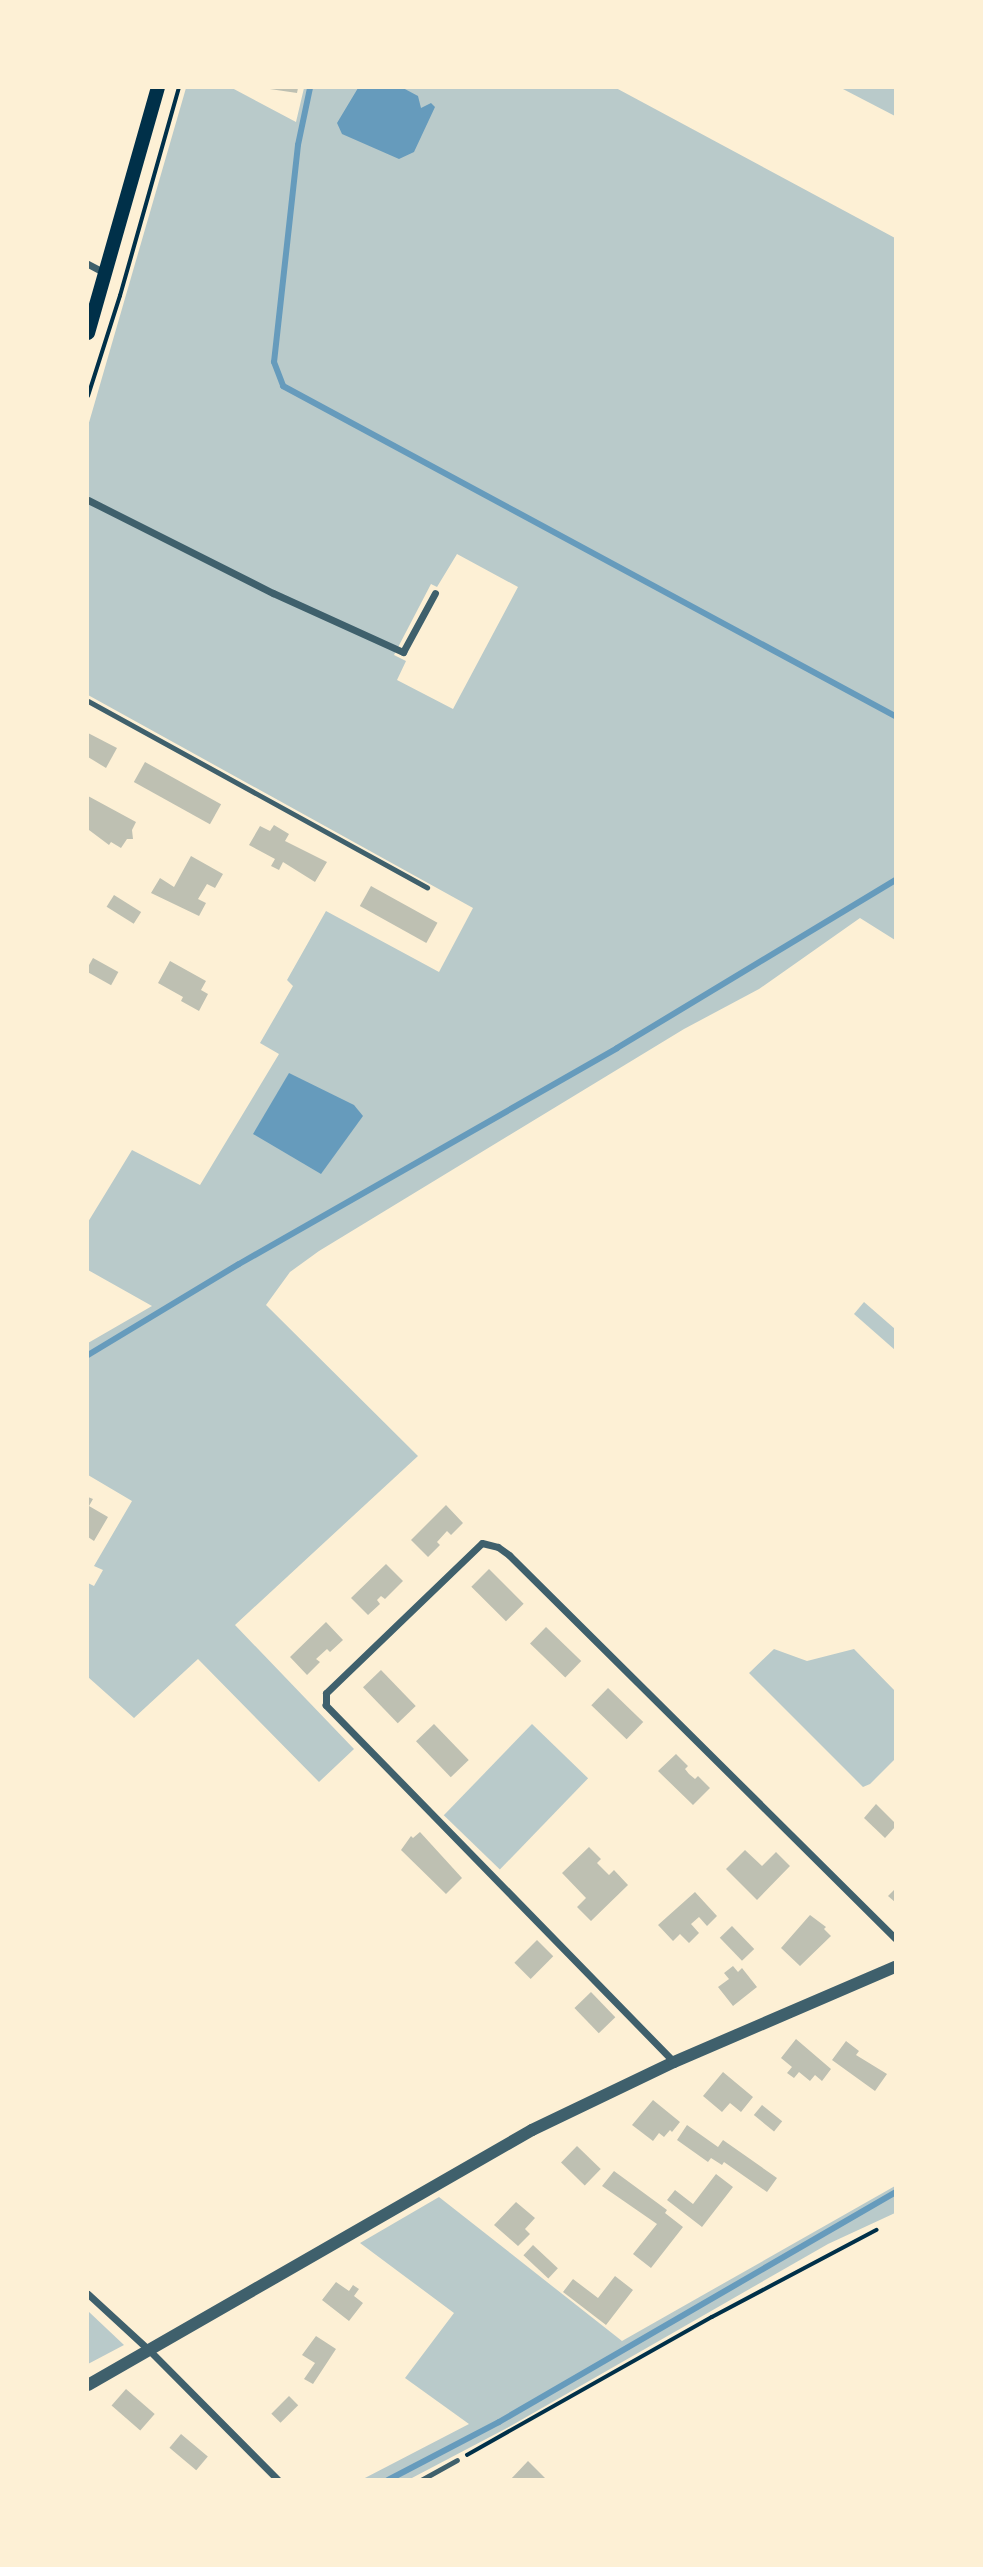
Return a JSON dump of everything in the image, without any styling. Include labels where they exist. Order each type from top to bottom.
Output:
[{"type":"main road","points":[[88,333],[158,88]]},
{"type":"street","points":[[88,264],[105,273]]},
{"type":"street","points":[[88,500],[273,593],[403,652],[435,593]]},
{"type":"street","points":[[674,2062],[337,1719],[324,1699],[326,1693],[482,1543],[498,1547],[509,1555],[895,1938]]},
{"type":"street","points":[[88,2385],[532,2130],[674,2062],[895,1966]]},
{"type":"street","points":[[88,2294],[278,2480]]},
{"type":"lane","points":[[88,701],[427,887]]},
{"type":"lane","points":[[421,2480],[457,2460]]},
{"type":"path","points":[[88,396],[123,284],[178,88]]},
{"type":"path","points":[[457,2460],[712,2317],[876,2230]]},
{"type":"shaded area","points":[[186,88],[232,88],[296,122],[304,88],[616,88],[895,238],[895,940],[860,918],[759,989],[684,1029],[319,1251],[290,1272],[266,1305],[418,1456],[235,1625],[354,1749],[319,1782],[198,1659],[134,1718],[88,1677],[88,1583],[94,1586],[103,1570],[94,1566],[132,1501],[88,1475],[88,1343],[152,1306],[88,1270],[88,1222],[132,1150],[200,1185],[279,1054],[260,1043],[293,986],[287,980],[326,911],[439,972],[473,908],[88,695],[88,426]],"holes":[[[457,554],[518,587],[453,709],[397,680],[406,661],[394,655],[431,584],[437,587]]]},
{"type":"shaded area","points":[[841,88],[895,88],[895,116]]},
{"type":"shaded area","points":[[864,1302],[895,1329],[895,1350],[854,1314]]},
{"type":"shaded area","points":[[774,1649],[807,1661],[854,1649],[895,1691],[895,1759],[870,1784],[863,1787],[749,1673]]},
{"type":"shaded area","points":[[532,1724],[588,1778],[500,1870],[444,1815]]},
{"type":"shaded area","points":[[895,2186],[895,2213],[828,2244],[507,2428],[410,2479],[363,2479],[469,2424],[405,2378],[454,2313],[360,2243],[439,2197],[622,2341]]},
{"type":"shaded area","points":[[88,2311],[124,2345],[88,2364]]},
{"type":"water","points":[[358,88],[403,88],[418,96],[421,108],[431,103],[435,107],[414,152],[399,159],[342,134],[337,123]]},
{"type":"water","points":[[289,1073],[354,1105],[363,1116],[321,1174],[253,1134]]},
{"type":"building","points":[[263,88],[298,88],[297,93]]},
{"type":"building","points":[[88,733],[117,748],[106,768],[88,757]]},
{"type":"building","points":[[145,762],[221,804],[210,824],[134,782]]},
{"type":"building","points":[[88,796],[136,822],[132,830],[133,839],[127,839],[121,848],[111,842],[109,845],[89,830]]},
{"type":"building","points":[[274,825],[289,834],[285,841],[327,862],[315,882],[283,862],[279,870],[271,866],[275,859],[249,845],[260,826],[270,831]]},
{"type":"building","points":[[191,856],[223,874],[215,888],[207,884],[198,899],[206,903],[199,916],[151,893],[160,878],[174,887]]},
{"type":"building","points":[[371,886],[437,923],[426,943],[360,906]]},
{"type":"building","points":[[114,895],[141,912],[134,924],[107,907]]},
{"type":"building","points":[[93,958],[118,972],[111,985],[88,972]]},
{"type":"building","points":[[170,961],[206,981],[201,990],[208,994],[199,1011],[181,1001],[183,997],[158,983]]},
{"type":"building","points":[[88,1497],[93,1499],[89,1506],[108,1517],[94,1541],[88,1537]]},
{"type":"building","points":[[446,1505],[463,1523],[451,1535],[447,1531],[437,1542],[440,1545],[428,1557],[411,1540]]},
{"type":"building","points":[[386,1564],[403,1581],[385,1599],[381,1596],[377,1600],[380,1604],[368,1615],[351,1598]]},
{"type":"building","points":[[489,1569],[524,1604],[506,1621],[471,1587]]},
{"type":"building","points":[[326,1622],[343,1640],[330,1652],[327,1649],[316,1659],[320,1662],[307,1675],[290,1657]]},
{"type":"building","points":[[546,1627],[581,1661],[565,1678],[530,1644]]},
{"type":"building","points":[[381,1670],[416,1706],[398,1723],[363,1687]]},
{"type":"building","points":[[608,1688],[643,1722],[627,1739],[591,1705]]},
{"type":"building","points":[[434,1724],[469,1760],[451,1777],[416,1741]]},
{"type":"building","points":[[676,1754],[688,1766],[685,1769],[689,1774],[695,1779],[698,1776],[710,1788],[693,1805],[658,1771]]},
{"type":"building","points":[[876,1804],[895,1823],[895,1827],[885,1838],[864,1818]]},
{"type":"building","points":[[420,1832],[462,1878],[446,1894],[401,1850],[411,1836],[413,1838]]},
{"type":"building","points":[[589,1847],[601,1859],[597,1863],[609,1875],[614,1870],[628,1885],[591,1921],[577,1907],[586,1898],[562,1873]]},
{"type":"building","points":[[745,1850],[762,1866],[776,1852],[790,1866],[757,1900],[726,1869]]},
{"type":"building","points":[[895,1889],[895,1902],[888,1896]]},
{"type":"building","points":[[695,1892],[717,1916],[707,1926],[699,1917],[691,1924],[699,1933],[689,1943],[680,1934],[673,1941],[658,1925]]},
{"type":"building","points":[[810,1915],[826,1927],[824,1929],[831,1936],[800,1966],[781,1948]]},
{"type":"building","points":[[732,1926],[754,1949],[742,1961],[720,1938]]},
{"type":"building","points":[[537,1940],[553,1956],[531,1979],[514,1963]]},
{"type":"building","points":[[733,1966],[738,1972],[742,1968],[757,1987],[733,2006],[718,1987],[729,1979],[724,1973]]},
{"type":"building","points":[[591,1992],[615,2017],[599,2033],[574,2008]]},
{"type":"building","points":[[796,2039],[831,2069],[822,2081],[815,2075],[810,2081],[799,2072],[794,2078],[787,2073],[792,2067],[781,2058]]},
{"type":"building","points":[[846,2041],[859,2051],[856,2055],[887,2074],[875,2091],[832,2060]]},
{"type":"building","points":[[723,2072],[753,2097],[741,2112],[730,2103],[722,2112],[703,2096]]},
{"type":"building","points":[[653,2100],[680,2122],[672,2132],[670,2130],[664,2137],[659,2133],[653,2141],[632,2125]]},
{"type":"building","points":[[762,2105],[782,2121],[774,2131],[754,2115]]},
{"type":"building","points":[[687,2125],[718,2147],[723,2140],[777,2178],[767,2192],[724,2162],[722,2165],[711,2158],[708,2162],[677,2140]]},
{"type":"building","points":[[577,2146],[601,2169],[585,2185],[561,2163]]},
{"type":"building","points":[[614,2171],[667,2210],[665,2213],[683,2227],[651,2268],[633,2254],[657,2224],[602,2186]]},
{"type":"building","points":[[716,2174],[733,2187],[702,2227],[667,2200],[675,2190],[693,2204]]},
{"type":"building","points":[[516,2202],[535,2218],[525,2229],[530,2234],[518,2246],[494,2225]]},
{"type":"building","points":[[533,2245],[558,2268],[548,2278],[523,2255]]},
{"type":"building","points":[[615,2276],[633,2290],[606,2325],[563,2292],[573,2279],[598,2298]]},
{"type":"building","points":[[336,2282],[349,2291],[353,2285],[359,2289],[354,2296],[363,2303],[349,2321],[322,2300]]},
{"type":"building","points":[[316,2336],[336,2349],[313,2384],[304,2379],[315,2363],[302,2355]]},
{"type":"building","points":[[126,2389],[155,2414],[140,2431],[112,2406]]},
{"type":"building","points":[[289,2396],[298,2405],[281,2423],[271,2414]]},
{"type":"building","points":[[181,2434],[208,2456],[196,2470],[169,2448]]},
{"type":"building","points":[[528,2461],[547,2480],[510,2480]]},
{"type":"waterway","points":[[310,88],[298,145],[274,362],[283,386],[895,716]]},
{"type":"waterway","points":[[88,1355],[239,1264],[617,1048],[895,880]]},
{"type":"waterway","points":[[388,2480],[499,2422],[895,2192]]}]
